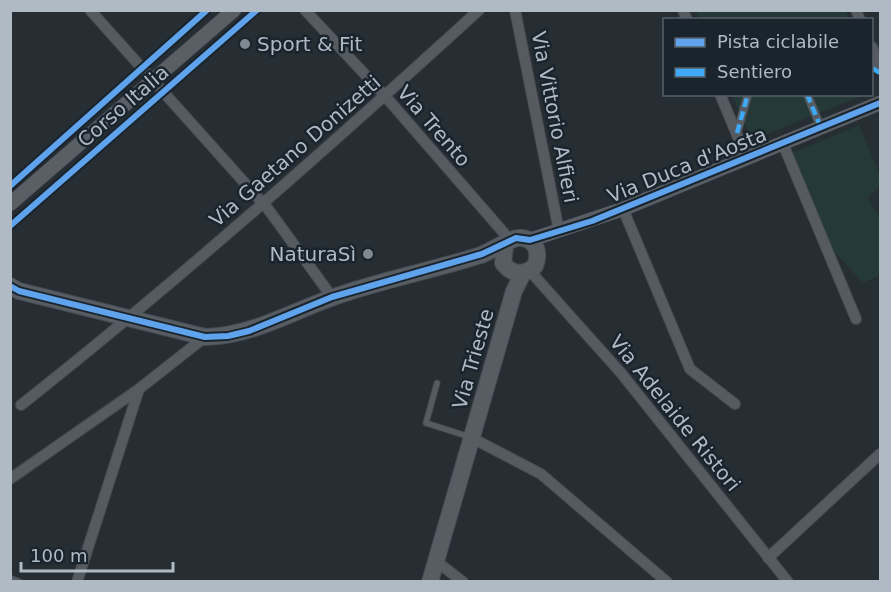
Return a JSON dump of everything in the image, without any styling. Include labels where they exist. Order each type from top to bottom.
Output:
[{"type":"main road","name":"Corso Italia","points":[[10,204],[234,10]]},
{"type":"main road","name":"Via Duca d'Aosta","points":[[534,246],[880,103]]},
{"type":"main road","name":"Via Duca d'Aosta","points":[[534,246],[559,231],[592,221]]},
{"type":"main road","name":"Via Duca d'Aosta","points":[[205,337],[228,336],[249,331],[332,297],[505,248],[523,238],[534,246]]},
{"type":"main road","points":[[505,248],[503,263],[522,272],[538,259],[534,246]]},
{"type":"main road","name":"Via Trieste","points":[[430,582],[514,291],[522,272]]},
{"type":"main road","points":[[13,289],[205,337]]},
{"type":"street","points":[[90,10],[263,203],[332,297]]},
{"type":"street","name":"Via Trento","points":[[305,10],[385,96],[505,248]]},
{"type":"street","name":"Via Gaetano Donizetti","points":[[21,405],[132,317],[385,96],[479,10]]},
{"type":"street","name":"Via Vittorio Alfieri","points":[[515,10],[559,231]]},
{"type":"street","points":[[873,50],[880,68]]},
{"type":"street","points":[[721,96],[747,159]]},
{"type":"street","points":[[737,133],[747,96]]},
{"type":"street","points":[[808,96],[821,128]]},
{"type":"street","name":"Via Duca d'Aosta","points":[[783,144],[856,319]]},
{"type":"street","name":"Via Duca d'Aosta","points":[[623,209],[690,369],[735,404]]},
{"type":"street","name":"Via Adelaide Ristori","points":[[522,272],[621,373],[788,582]]},
{"type":"street","points":[[10,479],[139,389],[205,337]]},
{"type":"street","points":[[77,582],[139,389]]},
{"type":"street","points":[[471,438],[541,474],[667,582]]},
{"type":"street","points":[[768,558],[880,454]]},
{"type":"street","points":[[436,561],[463,582]]},
{"type":"lane","name":"Via Trieste","points":[[437,383],[426,423],[471,438]]},
{"type":"lane","points":[[10,578],[20,582]]},
{"type":"green space","points":[[696,11],[846,11],[849,18],[700,18]]},
{"type":"green space","points":[[732,96],[862,96],[752,140]]},
{"type":"green space","points":[[859,125],[880,175],[880,186],[868,197],[877,214],[880,212],[880,275],[863,283],[829,246],[792,153]]},
{"type":"marked path","points":[[873,69],[880,73]]},
{"type":"marked path","points":[[737,133],[747,96]]},
{"type":"marked path","points":[[808,96],[821,128]]},
{"type":"cycle path","points":[[10,186],[207,10]]},
{"type":"cycle path","points":[[10,226],[257,10]]},
{"type":"cycle path","points":[[10,286],[19,291],[205,337],[228,336],[249,331],[332,297],[482,254],[516,238],[530,240],[592,221],[880,103]]},
{"type":"place","name":"Sport & Fit","points":[[245,44]]},
{"type":"place","name":"NaturaSì","points":[[368,254]]}]
